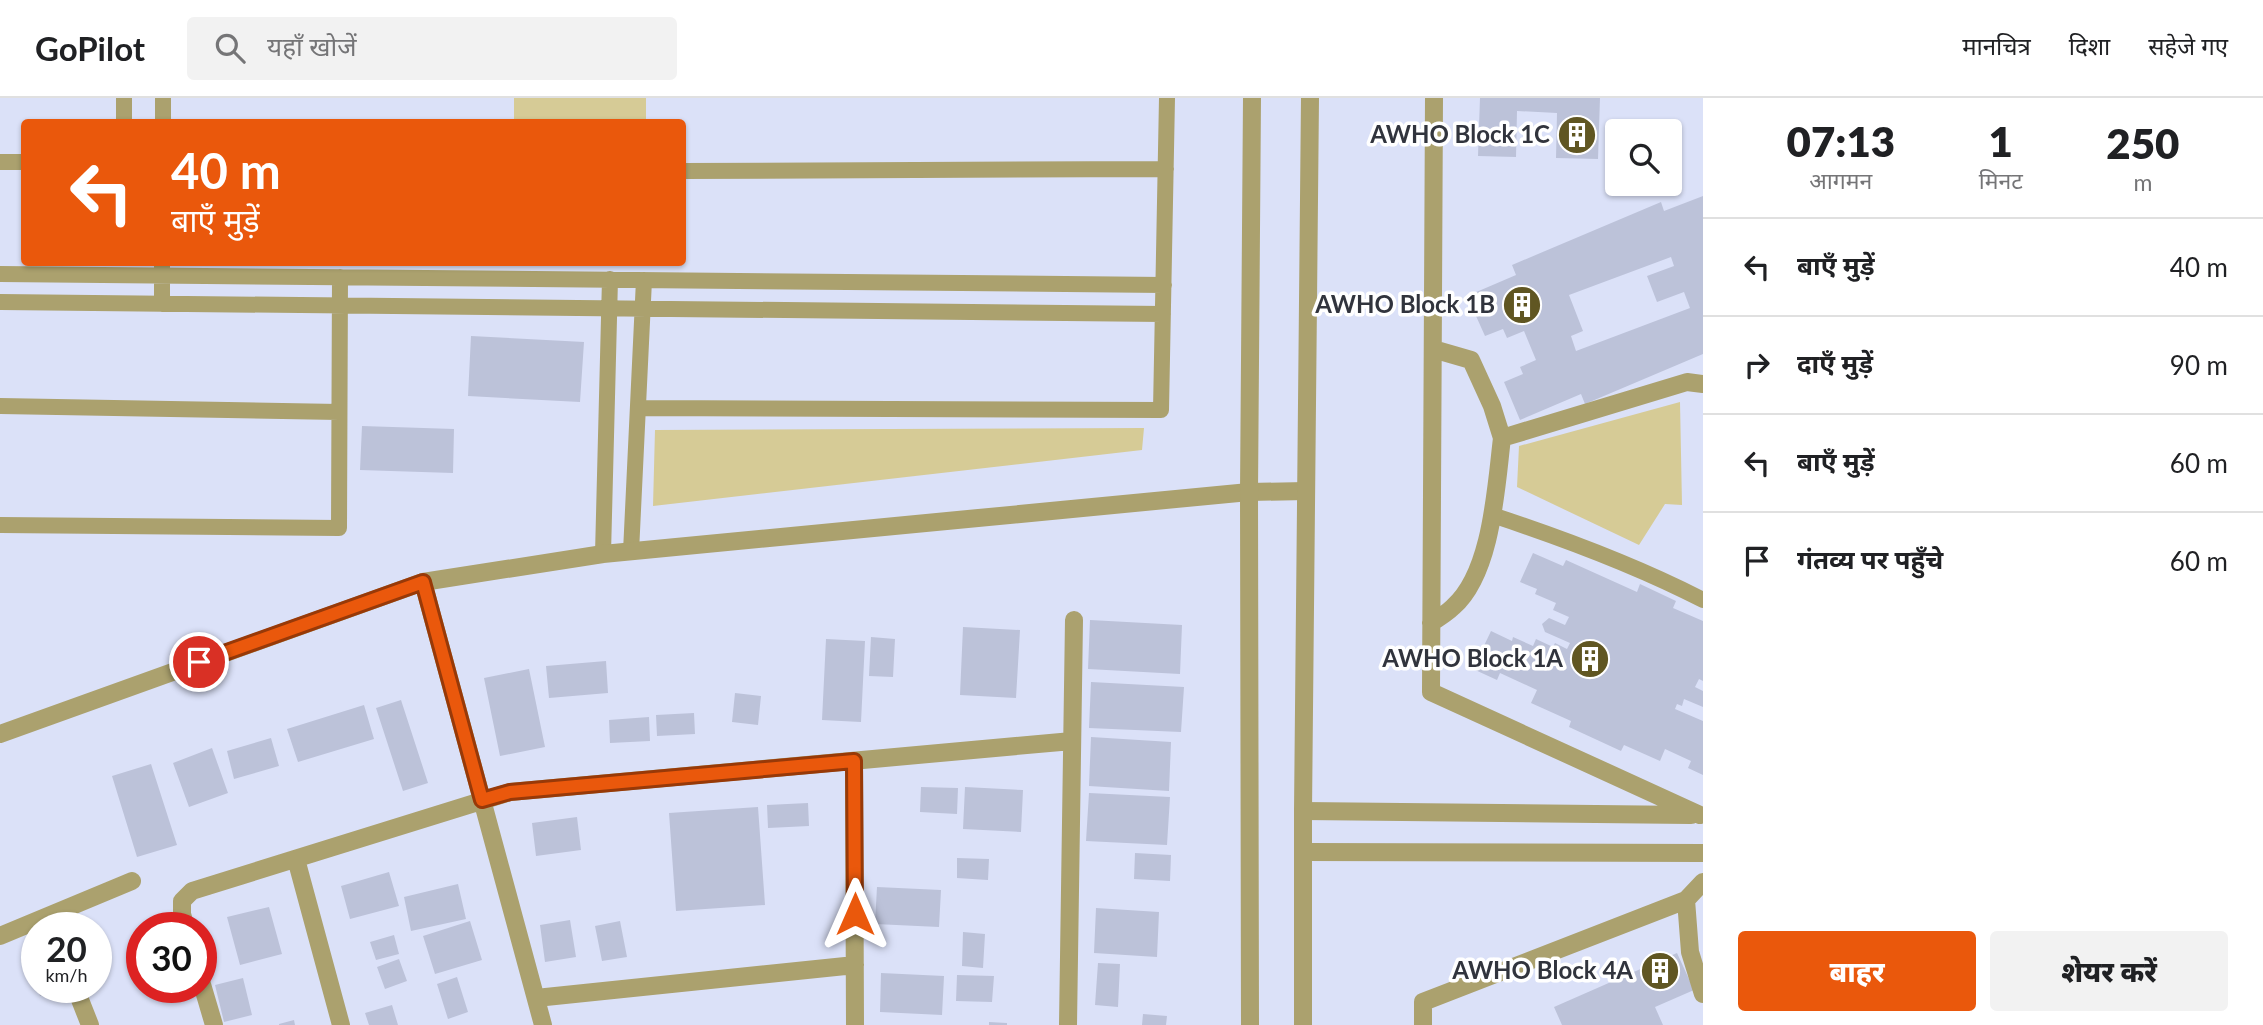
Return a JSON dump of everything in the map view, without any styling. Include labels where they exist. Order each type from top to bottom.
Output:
[{"type":"street","points":[[1250,1025],[1249,492],[1252,98]]},
{"type":"street","points":[[1303,1025],[1310,98]]},
{"type":"street","points":[[1434,98],[1431,692],[1701,815]]},
{"type":"street","points":[[1431,623],[1455,606],[1477,574],[1492,515],[1502,438],[1492,406],[1471,360],[1433,349]]},
{"type":"street","points":[[1502,438],[1687,382],[1703,384]]},
{"type":"street","points":[[0,734],[423,582],[603,554],[1249,492],[1306,491]]},
{"type":"street","points":[[423,582],[543,1025]]},
{"type":"street","points":[[1068,1025],[1074,620]]},
{"type":"street","points":[[182,912],[182,901],[192,891],[510,792],[1072,741]]},
{"type":"street","points":[[854,761],[855,1025]]},
{"type":"street","points":[[1303,811],[1701,815]]},
{"type":"street","points":[[1303,852],[1703,853]]},
{"type":"street","points":[[296,859],[341,1025]]},
{"type":"street","points":[[71,912],[132,881]]},
{"type":"street","points":[[1423,1025],[1423,1002],[1686,900],[1703,882]]},
{"type":"street","points":[[1686,900],[1690,952],[1703,994]]},
{"type":"street","points":[[0,936],[21,931]]},
{"type":"street","points":[[536,998],[855,965]]},
{"type":"street","points":[[81,1003],[90,1025]]},
{"type":"street","points":[[208,1003],[214,1025]]},
{"type":"lane","points":[[124,98],[124,119]]},
{"type":"lane","points":[[163,98],[163,119]]},
{"type":"lane","points":[[638,408],[1161,410],[1167,98]]},
{"type":"lane","points":[[0,162],[21,162]]},
{"type":"lane","points":[[686,171],[1166,169]]},
{"type":"lane","points":[[123,269],[123,304]]},
{"type":"lane","points":[[0,274],[162,269],[340,277],[1164,285]]},
{"type":"lane","points":[[162,269],[162,304]]},
{"type":"lane","points":[[0,525],[339,528],[340,277]]},
{"type":"lane","points":[[603,554],[610,279]]},
{"type":"lane","points":[[631,552],[644,280]]},
{"type":"lane","points":[[0,302],[1163,314]]},
{"type":"lane","points":[[0,406],[339,412]]},
{"type":"lane","points":[[1492,515],[1629,565],[1703,600]]},
{"type":"shaded area","points":[[514,98],[646,98],[646,119],[514,119]]},
{"type":"shaded area","points":[[1680,402],[1682,505],[1665,504],[1639,545],[1517,487],[1519,446]]},
{"type":"shaded area","points":[[1144,428],[1142,450],[653,506],[655,430]]},
{"type":"building","name":"AWHO Block 1C","points":[[1480,98],[1600,98],[1598,159],[1556,158],[1557,113],[1517,111],[1516,157],[1478,156]]},
{"type":"building","name":"AWHO Block 1B","points":[[1703,196],[1703,354],[1585,404],[1581,394],[1520,420],[1504,382],[1523,374],[1520,367],[1536,360],[1524,331],[1507,338],[1503,329],[1485,336],[1467,296],[1516,275],[1512,265],[1661,202],[1664,211]],"holes":[[[1671,257],[1674,266],[1647,276],[1657,302],[1684,292],[1690,308],[1576,351],[1571,336],[1583,331],[1569,295]]]},
{"type":"building","points":[[471,336],[584,342],[580,402],[468,396]]},
{"type":"building","points":[[362,426],[454,429],[453,473],[360,470]]},
{"type":"building","name":"AWHO Block 1A","points":[[1533,553],[1563,566],[1566,560],[1637,592],[1640,584],[1676,601],[1673,608],[1703,621],[1703,681],[1699,679],[1695,687],[1703,691],[1703,707],[1684,699],[1682,706],[1677,704],[1675,709],[1703,721],[1703,775],[1688,768],[1691,761],[1665,749],[1660,761],[1624,745],[1621,751],[1569,727],[1571,721],[1531,703],[1537,690],[1500,673],[1497,680],[1473,669],[1491,631],[1512,641],[1513,637],[1533,646],[1536,639],[1553,647],[1555,643],[1567,649],[1570,643],[1545,632],[1542,624],[1549,618],[1565,625],[1569,617],[1553,610],[1556,603],[1535,594],[1537,589],[1520,582]]},
{"type":"building","points":[[1090,620],[1182,625],[1180,674],[1088,669]]},
{"type":"building","points":[[963,627],[1020,630],[1016,698],[960,695]]},
{"type":"building","points":[[871,637],[895,639],[893,677],[869,676]]},
{"type":"building","points":[[826,639],[865,641],[861,722],[822,720]]},
{"type":"building","points":[[606,661],[608,693],[549,698],[546,666]]},
{"type":"building","points":[[529,669],[545,747],[500,756],[484,678]]},
{"type":"building","points":[[1091,682],[1184,687],[1181,732],[1089,728]]},
{"type":"building","points":[[735,693],[761,696],[758,725],[732,722]]},
{"type":"building","points":[[401,700],[428,783],[403,791],[376,708]]},
{"type":"building","points":[[364,705],[374,739],[298,762],[287,729]]},
{"type":"building","points":[[694,713],[695,734],[657,736],[656,715]]},
{"type":"building","points":[[649,717],[650,741],[610,743],[609,720]]},
{"type":"building","points":[[1091,737],[1171,742],[1169,791],[1089,786]]},
{"type":"building","points":[[271,738],[279,766],[234,779],[227,751]]},
{"type":"building","points":[[212,748],[228,793],[189,807],[173,763]]},
{"type":"building","points":[[151,764],[177,845],[137,857],[112,776]]},
{"type":"building","points":[[921,787],[958,788],[957,814],[920,812]]},
{"type":"building","points":[[965,787],[1023,790],[1021,832],[963,829]]},
{"type":"building","points":[[1089,793],[1170,797],[1167,845],[1086,841]]},
{"type":"building","points":[[808,803],[809,826],[768,828],[767,805]]},
{"type":"building","points":[[758,807],[765,905],[676,911],[669,813]]},
{"type":"building","points":[[577,817],[581,850],[536,856],[532,823]]},
{"type":"building","points":[[1135,853],[1171,855],[1170,881],[1134,879]]},
{"type":"building","points":[[957,858],[989,859],[988,880],[957,878]]},
{"type":"building","points":[[389,872],[399,906],[350,919],[341,886]]},
{"type":"building","points":[[458,884],[466,919],[411,931],[404,897]]},
{"type":"building","points":[[877,887],[941,890],[939,927],[875,924]]},
{"type":"building","points":[[269,907],[282,954],[240,965],[227,917]]},
{"type":"building","points":[[1096,908],[1159,912],[1157,957],[1094,953]]},
{"type":"building","points":[[570,920],[576,957],[545,962],[540,925]]},
{"type":"building","points":[[470,921],[482,960],[435,974],[423,936]]},
{"type":"building","points":[[620,921],[627,957],[602,961],[595,926]]},
{"type":"building","points":[[963,932],[985,934],[983,968],[962,966]]},
{"type":"building","points":[[394,935],[399,954],[376,960],[370,942]]},
{"type":"building","name":"AWHO Block 4A","points":[[1677,953],[1694,990],[1655,1007],[1663,1025],[1562,1025],[1554,1007]]},
{"type":"building","points":[[399,959],[407,981],[385,989],[377,967]]},
{"type":"building","points":[[1098,963],[1120,964],[1118,1007],[1095,1005]]},
{"type":"building","points":[[881,973],[944,976],[942,1015],[880,1012]]},
{"type":"building","points":[[957,975],[994,976],[992,1002],[956,1001]]},
{"type":"building","points":[[457,977],[468,1012],[448,1019],[437,984]]},
{"type":"building","points":[[243,978],[252,1015],[224,1022],[217,984]]},
{"type":"building","points":[[392,1005],[398,1025],[369,1025],[365,1013]]},
{"type":"building","points":[[1143,1014],[1167,1016],[1166,1025],[1142,1025]]},
{"type":"building","points":[[294,1020],[295,1025],[279,1025],[279,1024]]},
{"type":"building","points":[[989,1022],[1007,1023],[1007,1025],[989,1025]]},
{"type":"place","name":"AWHO Block 1C","points":[[1577,135]]},
{"type":"place","name":"AWHO Block 1B","points":[[1522,305]]},
{"type":"place","name":"AWHO Block 1A","points":[[1590,659]]},
{"type":"place","name":"AWHO Block 4A","points":[[1660,971]]},
{"type":"route","points":[[199,662],[423,582],[482,800],[510,792],[854,761],[855,914]]}]
